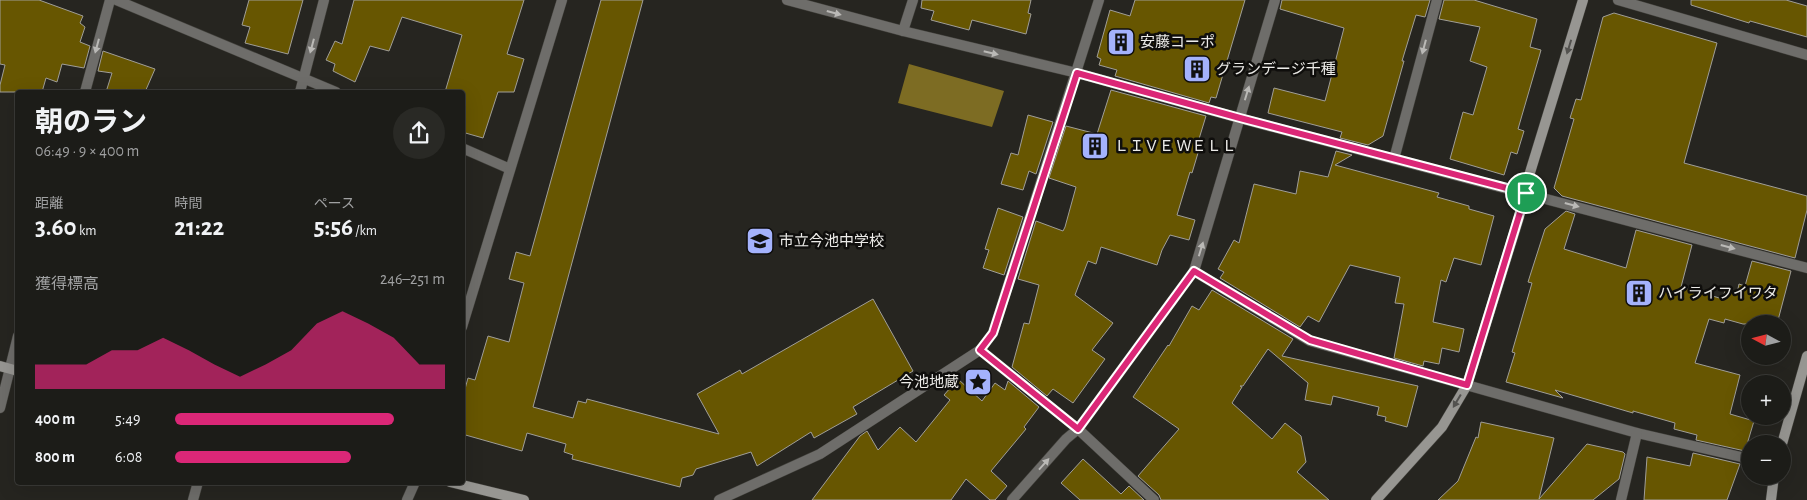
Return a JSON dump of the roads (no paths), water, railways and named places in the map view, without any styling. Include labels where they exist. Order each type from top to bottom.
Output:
[{"type":"street","points":[[86,90],[110,0]]},
{"type":"street","points":[[116,0],[331,90]]},
{"type":"street","points":[[301,90],[324,0]]},
{"type":"street","points":[[465,317],[562,0]]},
{"type":"street","points":[[787,0],[903,31],[1077,73],[1807,268]]},
{"type":"street","points":[[903,31],[913,0]]},
{"type":"street","points":[[719,500],[820,454],[980,350],[993,333],[1099,0]]},
{"type":"street","points":[[1012,500],[1066,439],[1078,429],[1194,271],[1275,0]]},
{"type":"street","points":[[1394,159],[1437,0]]},
{"type":"street","points":[[1376,500],[1442,427],[1467,385],[1583,0]]},
{"type":"street","points":[[1618,0],[1807,55]]},
{"type":"street","points":[[465,149],[510,169]]},
{"type":"street","points":[[1194,271],[1310,340],[1637,433],[1741,457]]},
{"type":"street","points":[[0,408],[15,347]]},
{"type":"street","points":[[980,350],[1078,429],[1154,500]]},
{"type":"street","points":[[1785,435],[1807,356]]},
{"type":"street","points":[[1621,500],[1637,433]]},
{"type":"street","points":[[193,500],[197,485]]},
{"type":"street","points":[[407,500],[413,485]]},
{"type":"street","points":[[462,485],[524,500]]},
{"type":"street","points":[[1771,500],[1773,485]]},
{"type":"place","name":"安藤コーポ","points":[[1121,42]]},
{"type":"place","name":"グランデージ千種","points":[[1197,69]]},
{"type":"place","name":"ＬＩＶＥ ＷＥＬＬ","points":[[1095,146]]},
{"type":"place","name":"市立今池中学校","points":[[760,241]]},
{"type":"place","name":"ハイライフイワタ","points":[[1639,293]]},
{"type":"place","name":"今池地蔵","points":[[978,382]]}]
